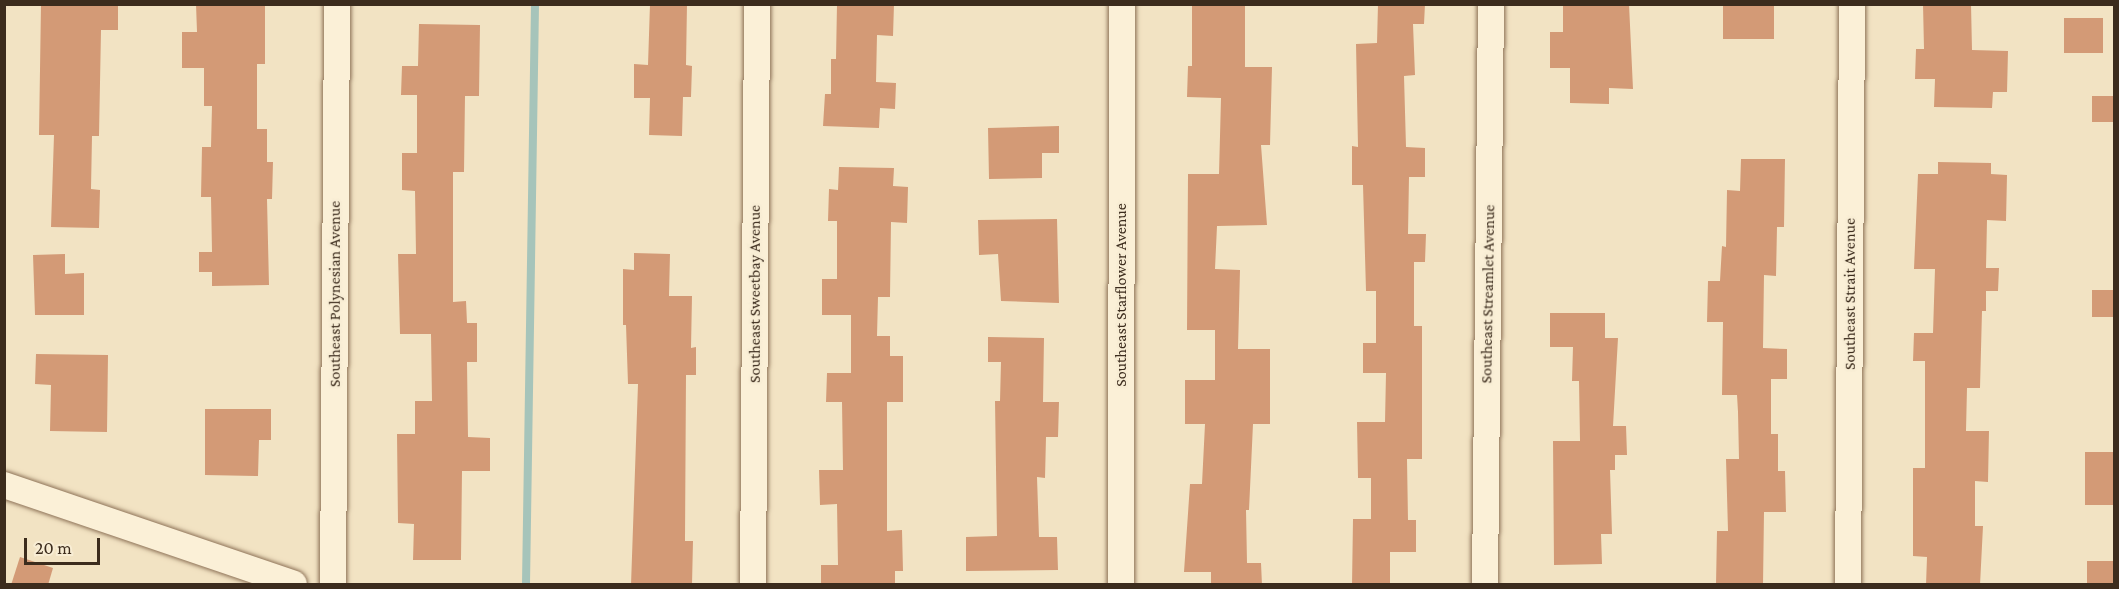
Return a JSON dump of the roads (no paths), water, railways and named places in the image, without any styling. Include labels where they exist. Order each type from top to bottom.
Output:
[{"type":"street","name":"Southeast Polynesian Avenue","points":[[333,585],[337,4]]},
{"type":"street","name":"Southeast Sweetbay Avenue","points":[[753,585],[757,4]]},
{"type":"street","name":"Southeast Starflower Avenue","points":[[1121,585],[1122,4]]},
{"type":"street","name":"Southeast Streamlet Avenue","points":[[1485,585],[1491,4]]},
{"type":"street","name":"Southeast Strait Avenue","points":[[1848,585],[1852,4]]},
{"type":"street","points":[[4,485],[294,585]]},
{"type":"waterway","points":[[526,584],[535,4]]}]
